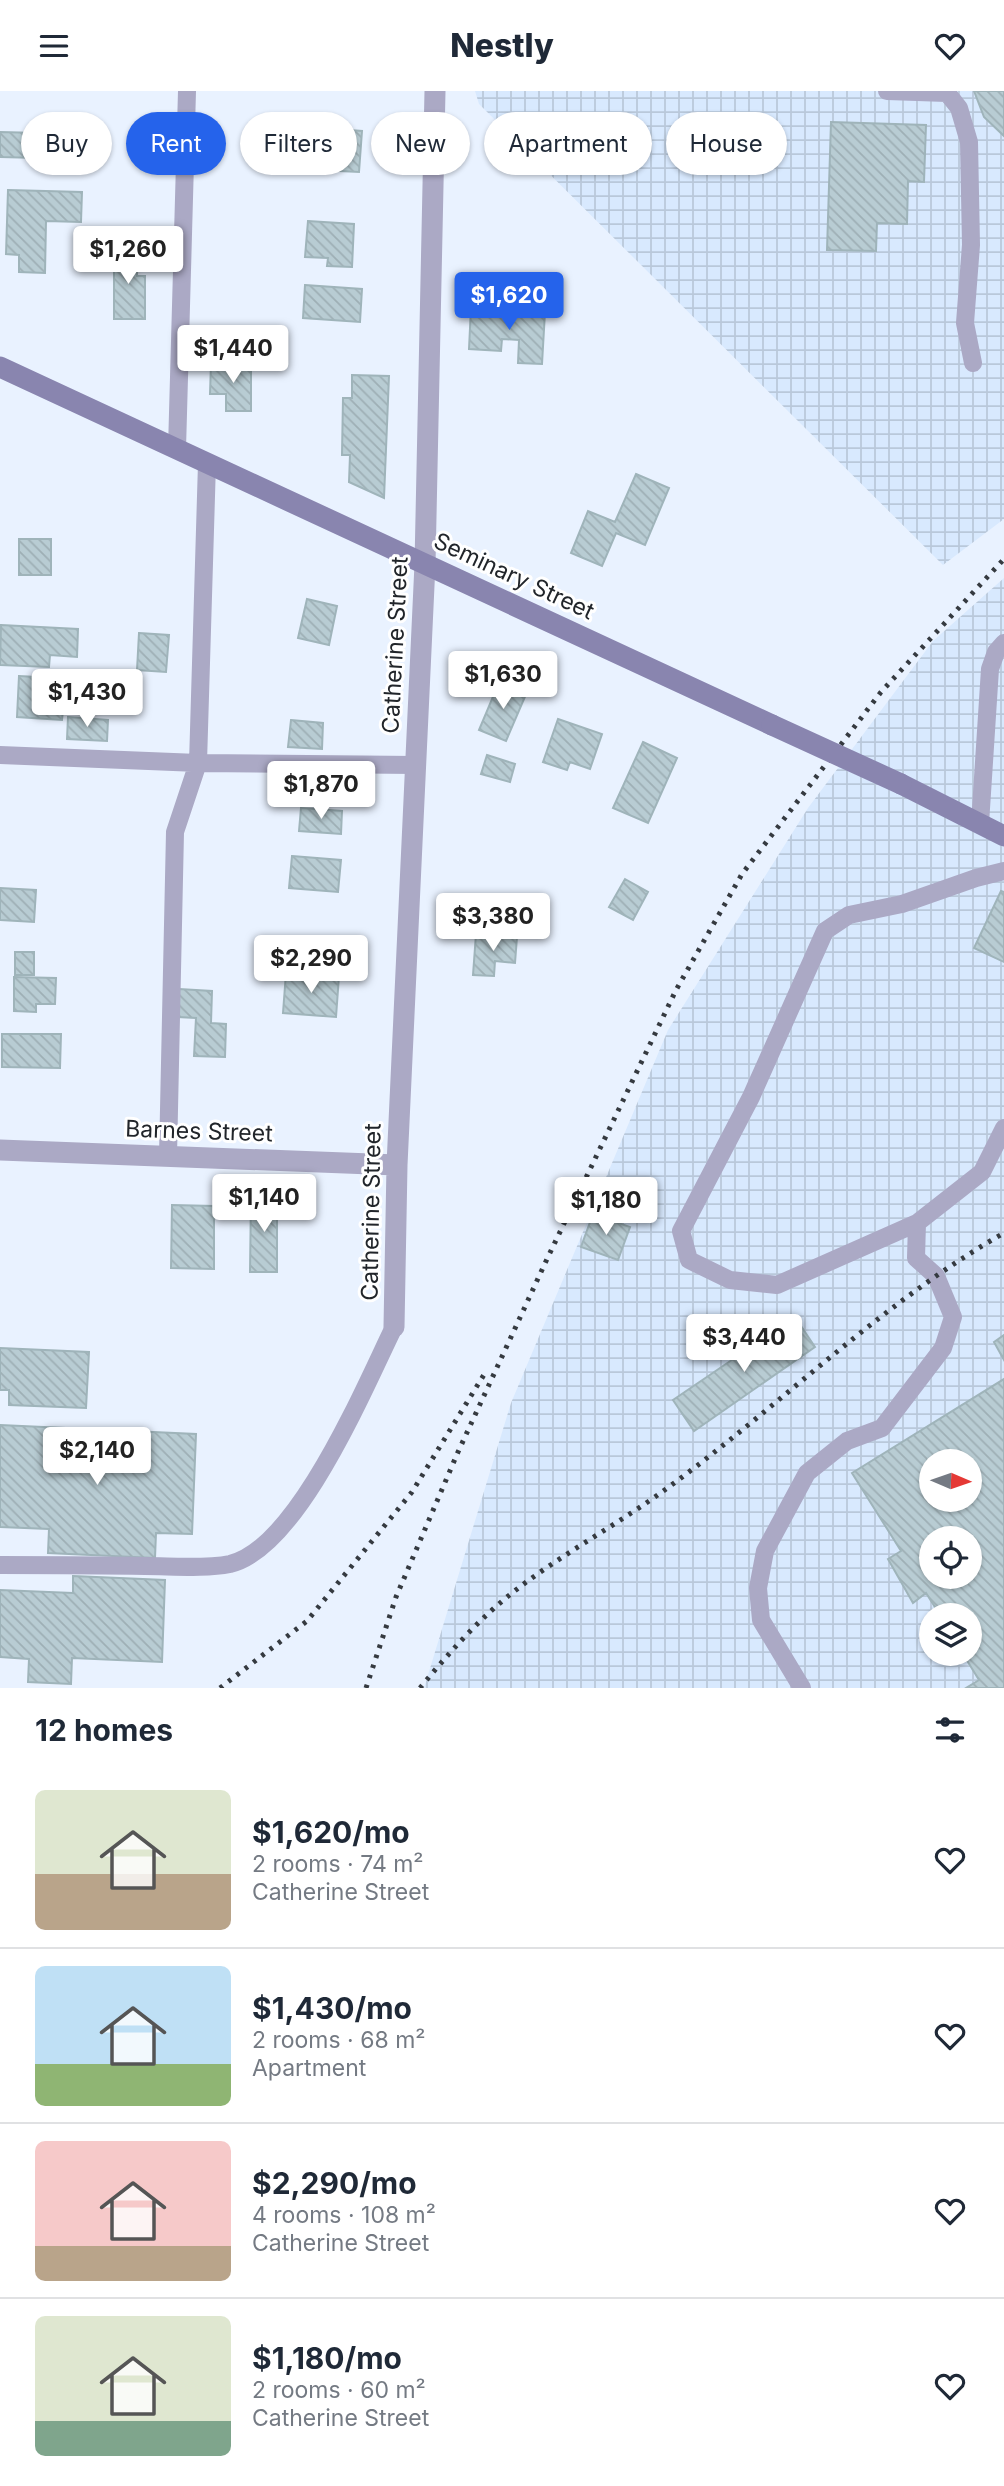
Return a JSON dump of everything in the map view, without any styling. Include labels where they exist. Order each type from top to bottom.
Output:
[{"type":"street","name":"Catherine Street","points":[[394,1327],[397,1165],[425,563],[435,91]]},
{"type":"street","name":"Seminary Street","points":[[0,367],[901,784],[1004,836]]},
{"type":"street","name":"Barnes Street","points":[[0,1150],[397,1165]]},
{"type":"lane","points":[[177,449],[187,91]]},
{"type":"lane","points":[[887,91],[947,93],[959,108],[969,142],[971,245],[965,323],[973,363]]},
{"type":"lane","points":[[167,1156],[175,832],[198,763],[207,463]]},
{"type":"lane","points":[[980,824],[990,669],[996,652],[1004,643]]},
{"type":"lane","points":[[0,755],[198,763],[416,765]]},
{"type":"lane","points":[[1004,871],[902,904],[849,915],[825,931],[751,1097],[681,1231],[689,1260],[730,1280],[777,1285],[917,1223],[982,1172],[1004,1128]]},
{"type":"lane","points":[[802,1688],[761,1620],[758,1588],[765,1551],[807,1473],[847,1441],[882,1428],[943,1348],[953,1317],[936,1276],[916,1258],[917,1223]]},
{"type":"lane","points":[[0,1565],[181,1567],[232,1563],[262,1547],[304,1500],[336,1444],[394,1327]]},
{"type":"shaded area","points":[[475,91],[1004,91],[1004,519],[943,565],[550,175],[652,175],[652,112],[487,112],[479,104]]},
{"type":"shaded area","points":[[1004,578],[1004,1688],[424,1688],[511,1403],[668,1030],[808,808],[933,641]]},
{"type":"building","points":[[974,91],[1004,91],[1004,136],[984,117]]},
{"type":"building","points":[[831,122],[926,125],[924,182],[908,181],[907,224],[877,223],[876,251],[827,250]]},
{"type":"building","points":[[357,131],[362,131],[357,172]]},
{"type":"building","points":[[0,132],[21,133],[21,158],[0,157]]},
{"type":"building","points":[[8,190],[82,192],[81,222],[46,221],[45,273],[19,272],[19,255],[6,254]]},
{"type":"building","points":[[308,221],[354,224],[352,267],[327,266],[328,258],[305,257]]},
{"type":"building","points":[[114,249],[137,249],[137,276],[145,276],[145,319],[114,319]]},
{"type":"building","points":[[305,285],[362,289],[360,322],[303,318]]},
{"type":"building","points":[[471,307],[545,312],[542,364],[518,363],[519,340],[502,339],[501,351],[469,349]]},
{"type":"building","points":[[211,363],[251,363],[251,411],[226,411],[226,394],[210,394]]},
{"type":"building","points":[[352,375],[389,376],[384,498],[349,482],[350,455],[342,455],[343,398],[352,398]]},
{"type":"building","points":[[636,474],[669,488],[645,545],[616,533],[602,566],[571,553],[588,511],[615,522]]},
{"type":"building","points":[[19,539],[51,539],[51,575],[19,575]]},
{"type":"building","points":[[307,599],[337,606],[329,645],[298,638]]},
{"type":"building","points":[[1,625],[78,629],[77,657],[50,655],[49,667],[0,665]]},
{"type":"building","points":[[139,633],[169,635],[166,672],[137,670]]},
{"type":"building","points":[[19,676],[71,679],[70,692],[83,693],[82,711],[63,710],[62,720],[17,717]]},
{"type":"building","points":[[500,680],[527,692],[506,741],[479,730]]},
{"type":"building","points":[[68,717],[108,720],[107,741],[67,739]]},
{"type":"building","points":[[558,719],[602,734],[590,769],[570,762],[567,770],[543,762]]},
{"type":"building","points":[[291,720],[323,723],[322,749],[288,747]]},
{"type":"building","points":[[643,742],[677,758],[648,823],[613,808]]},
{"type":"building","points":[[487,755],[515,764],[510,782],[481,774]]},
{"type":"building","points":[[301,808],[342,811],[341,834],[299,831]]},
{"type":"building","points":[[292,856],[341,860],[338,892],[289,888]]},
{"type":"building","points":[[625,879],[648,892],[633,920],[609,907]]},
{"type":"building","points":[[0,888],[36,890],[34,922],[0,920]]},
{"type":"building","points":[[1001,891],[1004,892],[1004,962],[974,948]]},
{"type":"building","points":[[476,934],[517,937],[515,963],[495,961],[494,976],[473,975]]},
{"type":"building","points":[[15,952],[34,952],[34,975],[15,975]]},
{"type":"building","points":[[286,973],[339,976],[336,1017],[283,1013]]},
{"type":"building","points":[[14,977],[56,978],[55,1004],[36,1004],[36,1012],[14,1011]]},
{"type":"building","points":[[179,989],[212,991],[211,1023],[226,1024],[225,1057],[194,1056],[196,1018],[178,1017]]},
{"type":"building","points":[[2,1034],[61,1034],[60,1068],[2,1067]]},
{"type":"building","points":[[277,1195],[277,1272],[250,1272],[251,1196]]},
{"type":"building","points":[[172,1205],[214,1206],[214,1269],[171,1268]]},
{"type":"building","points":[[593,1214],[630,1227],[618,1260],[581,1247]]},
{"type":"building","points":[[795,1317],[815,1347],[694,1431],[673,1400]]},
{"type":"building","points":[[1004,1335],[1004,1360],[994,1342]]},
{"type":"building","points":[[0,1348],[89,1352],[86,1408],[9,1405],[9,1390],[0,1390]]},
{"type":"building","points":[[1004,1379],[1004,1688],[966,1688],[979,1680],[970,1666],[982,1666],[982,1603],[932,1603],[926,1593],[913,1603],[888,1559],[901,1551],[852,1473]]},
{"type":"building","points":[[0,1425],[196,1434],[192,1534],[156,1533],[155,1558],[48,1553],[49,1529],[0,1527]]},
{"type":"building","points":[[73,1576],[165,1580],[162,1662],[72,1658],[71,1684],[28,1682],[29,1659],[0,1657],[0,1590],[73,1593]]},
{"type":"railway","points":[[366,1688],[396,1597],[458,1452],[676,990],[742,874],[881,692],[1004,559]]},
{"type":"railway","points":[[420,1688],[487,1614],[512,1593],[666,1489],[915,1291],[1004,1233]]},
{"type":"railway","points":[[220,1688],[307,1621],[412,1492],[485,1373]]}]
